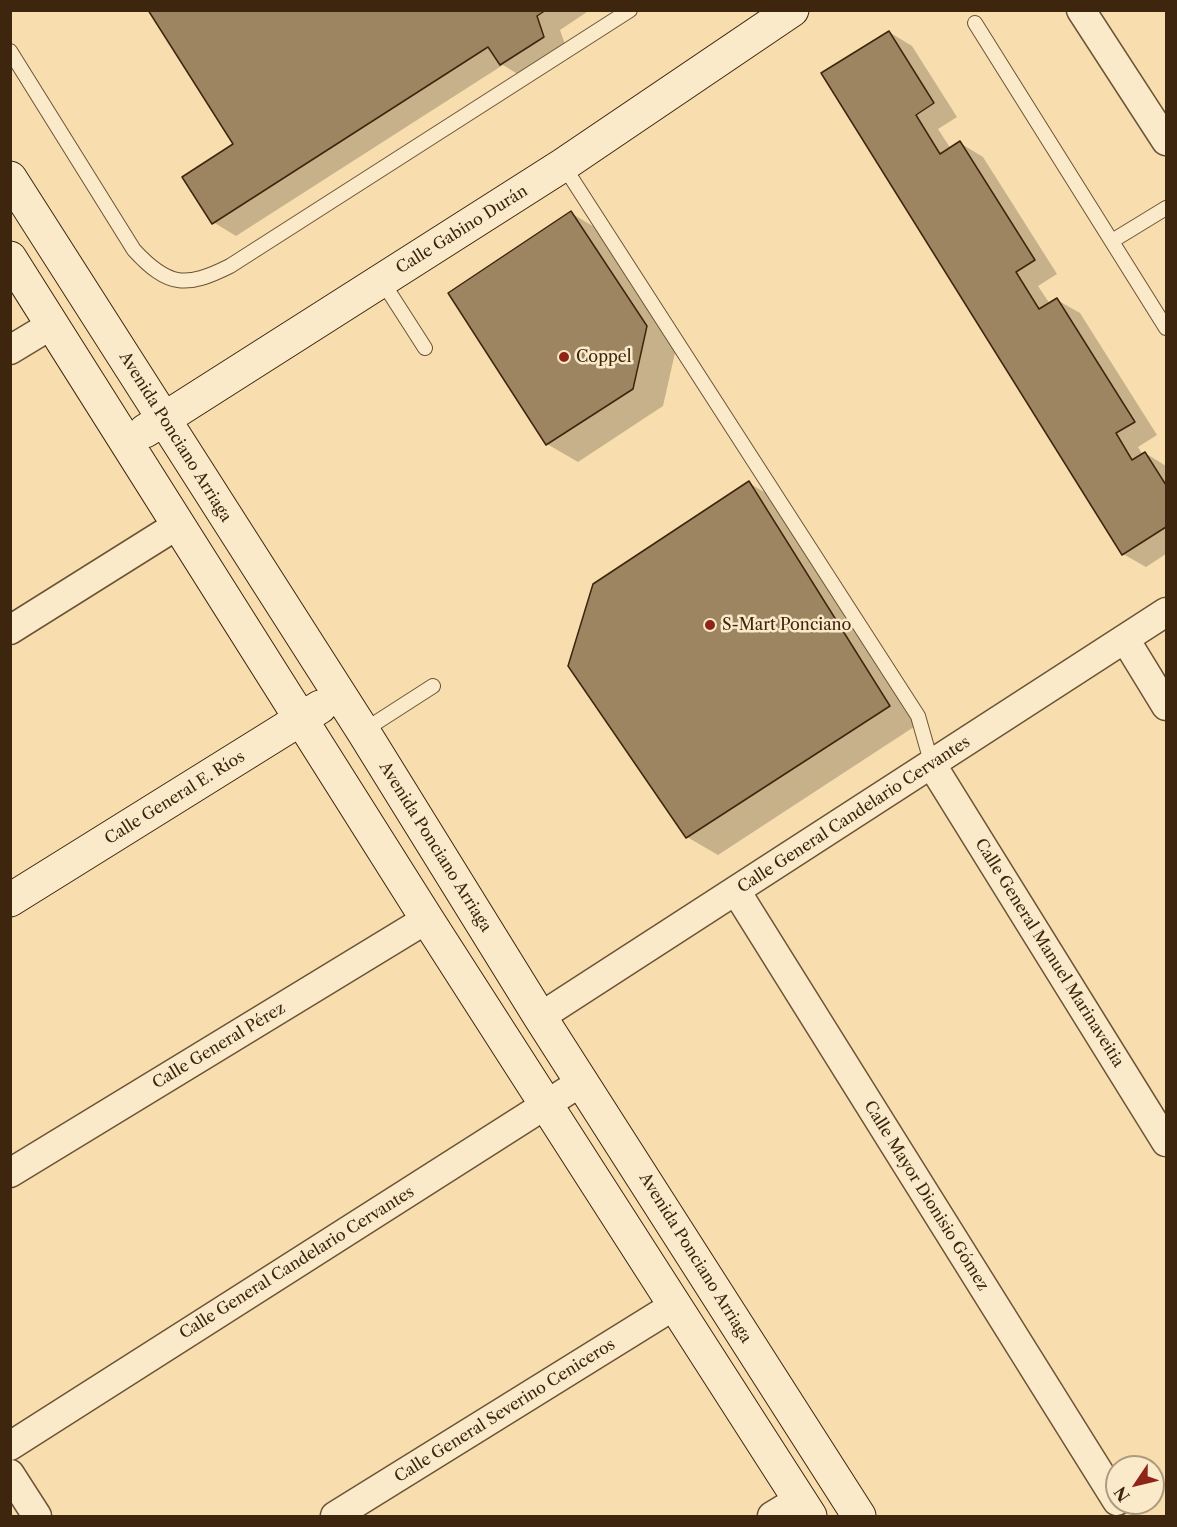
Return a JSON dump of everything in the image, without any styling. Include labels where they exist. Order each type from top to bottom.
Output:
[{"type":"main road","name":"Calle Gabino Durán","points":[[127,442],[563,165],[792,10]]},
{"type":"main road","name":"Avenida Ponciano Arriaga","points":[[10,178],[363,731],[540,1017],[859,1516]]},
{"type":"main road","points":[[10,258],[545,1105],[805,1508]]},
{"type":"main road","name":"Calle General E. Ríos","points":[[10,900],[339,695]]},
{"type":"street","points":[[1081,10],[1167,141]]},
{"type":"street","points":[[10,350],[52,324]]},
{"type":"street","points":[[10,630],[179,524]]},
{"type":"street","name":"Calle General Candelario Cervantes","points":[[540,1017],[1167,612]]},
{"type":"street","points":[[1125,639],[1167,706]]},
{"type":"street","name":"Calle General Manuel Marinaveitia","points":[[932,765],[1167,1142]]},
{"type":"street","name":"Calle Mayor Dionisio Gómez","points":[[736,891],[1105,1481]]},
{"type":"street","name":"Calle General Pérez","points":[[10,1173],[427,919]]},
{"type":"street","name":"Calle General Candelario Cervantes","points":[[10,1446],[583,1081]]},
{"type":"street","name":"Calle General Severino Ceniceros","points":[[335,1516],[675,1305]]},
{"type":"street","points":[[10,1474],[37,1516]]},
{"type":"street","points":[[772,1516],[805,1508]]},
{"type":"lane","points":[[10,51],[134,250],[154,271],[180,281],[205,278],[230,266],[630,10]]},
{"type":"lane","points":[[975,23],[1167,328]]},
{"type":"lane","points":[[563,165],[716,398],[918,716],[932,765]]},
{"type":"lane","points":[[1112,241],[1167,208]]},
{"type":"lane","points":[[382,281],[425,348]]},
{"type":"lane","points":[[363,731],[433,686]]},
{"type":"building","points":[[148,10],[546,10],[537,16],[544,37],[500,65],[488,47],[212,224],[182,177],[233,144]]},
{"type":"building","points":[[889,31],[934,103],[916,115],[940,154],[960,141],[1035,260],[1016,272],[1039,309],[1057,298],[1135,422],[1116,433],[1132,460],[1145,452],[1166,485],[1166,527],[1122,555],[821,73]]},
{"type":"building","name":"Coppel","points":[[571,211],[647,326],[633,389],[546,445],[448,293]]},
{"type":"building","name":"S-Mart Ponciano","points":[[749,481],[890,706],[686,838],[568,666],[593,584]]},
{"type":"place","name":"Coppel","points":[[564,357]]},
{"type":"place","name":"S-Mart Ponciano","points":[[710,625]]}]
